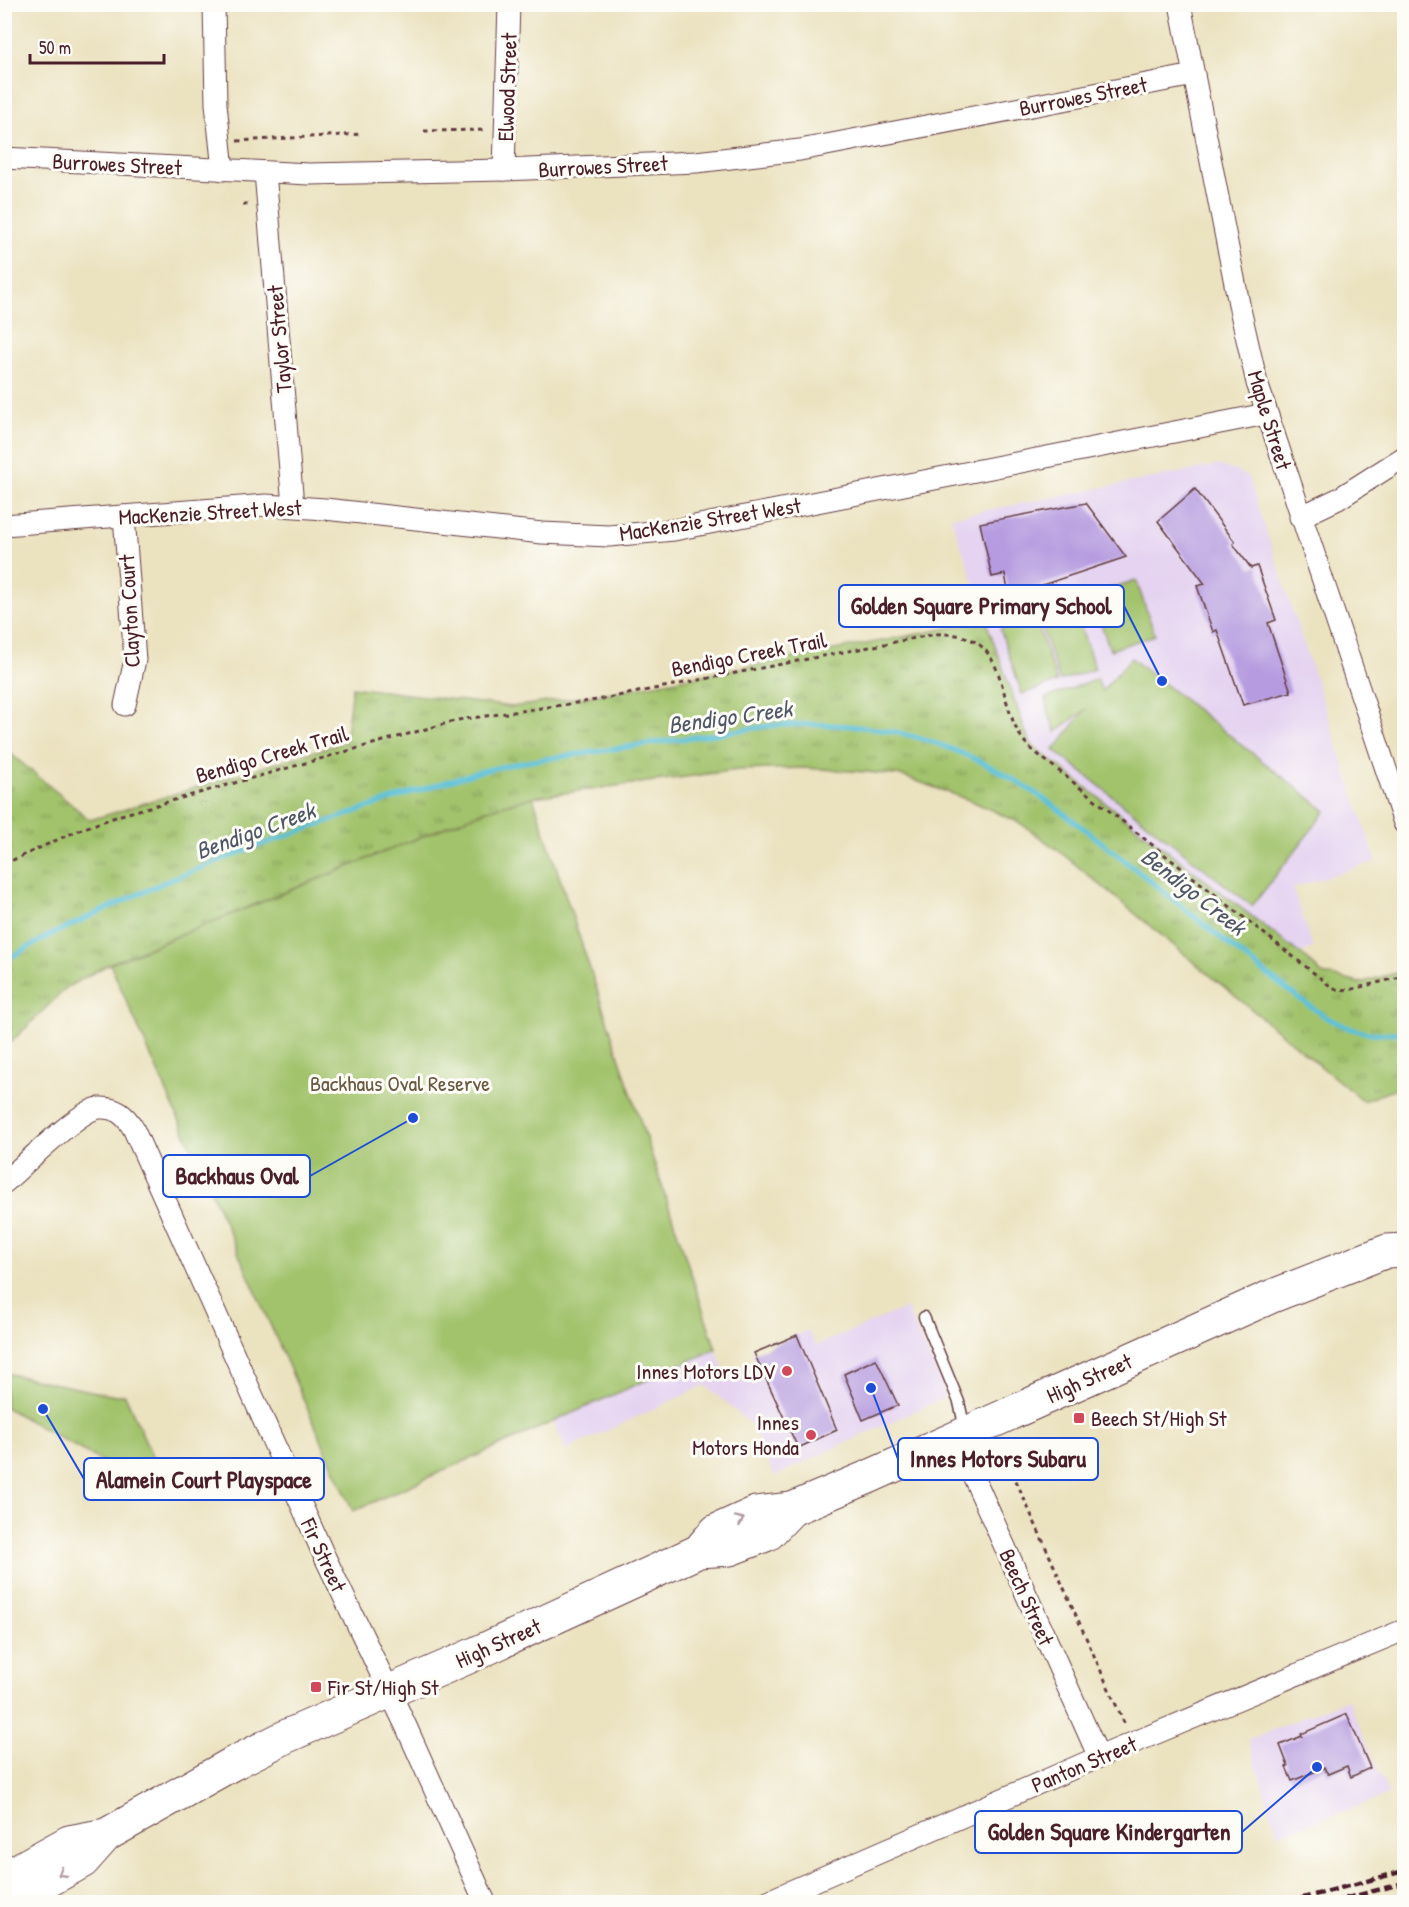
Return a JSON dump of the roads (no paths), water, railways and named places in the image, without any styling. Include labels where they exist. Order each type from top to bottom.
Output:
[{"type":"highway","name":"High Street","points":[[4,1878],[69,1842],[106,1835],[278,1741],[699,1551],[716,1531],[756,1512],[792,1509],[1270,1297],[1399,1245]]},
{"type":"highway","name":"High Street","points":[[10,1902],[83,1861],[106,1835]]},
{"type":"street","points":[[214,4],[216,104],[223,170]]},
{"type":"street","name":"Elwood Street","points":[[504,170],[509,4]]},
{"type":"street","name":"Maple Street","points":[[1180,4],[1242,317],[1266,414],[1404,823]]},
{"type":"street","name":"Burrowes Street","points":[[4,158],[309,174],[504,170],[696,162],[800,150],[1194,75]]},
{"type":"street","name":"Taylor Street","points":[[265,172],[293,506]]},
{"type":"street","name":"MacKenzie Street West","points":[[4,525],[237,506],[293,506],[542,534],[609,536],[641,534],[1266,414]]},
{"type":"street","points":[[1300,517],[1338,499],[1404,458]]},
{"type":"street","name":"Clayton Court","points":[[124,516],[135,660],[125,705]]},
{"type":"street","name":"Fir Street","points":[[4,1183],[82,1115],[98,1108],[118,1111],[126,1117],[133,1128],[322,1551],[389,1691],[485,1902]]},
{"type":"street","name":"Beech Street","points":[[965,1433],[971,1471],[1099,1757]]},
{"type":"street","name":"Panton Street","points":[[766,1902],[1099,1757],[1404,1630]]},
{"type":"lane","points":[[924,1317],[959,1402],[965,1433]]},
{"type":"waterway","name":"Bendigo Creek","points":[[4,961],[50,935],[167,881],[252,848],[478,772],[518,763],[776,725],[835,725],[913,736],[959,752],[1010,777],[1057,808],[1247,959],[1324,1016],[1362,1032],[1382,1034],[1404,1032]]},
{"type":"railway","points":[[1288,1902],[1404,1871]]},
{"type":"railway","points":[[1332,1902],[1404,1883]]},
{"type":"place","name":"Golden Square Primary School","points":[[1162,681]]},
{"type":"place","name":"Backhaus Oval","points":[[413,1118]]},
{"type":"place","name":"Innes Motors LDV","points":[[787,1371]]},
{"type":"place","name":"Innes Motors Subaru","points":[[871,1388]]},
{"type":"place","name":"Alamein Court Playspace","points":[[43,1409]]},
{"type":"place","name":"Beech St/High St","points":[[1079,1418]]},
{"type":"place","name":"Innes Motors Honda","points":[[811,1435]]},
{"type":"place","name":"Fir St/High St","points":[[316,1687]]},
{"type":"place","name":"Golden Square Kindergarten","points":[[1317,1767]]},
{"type":"park label","name":"Backhaus Oval Reserve","points":[[400,1083]]}]
